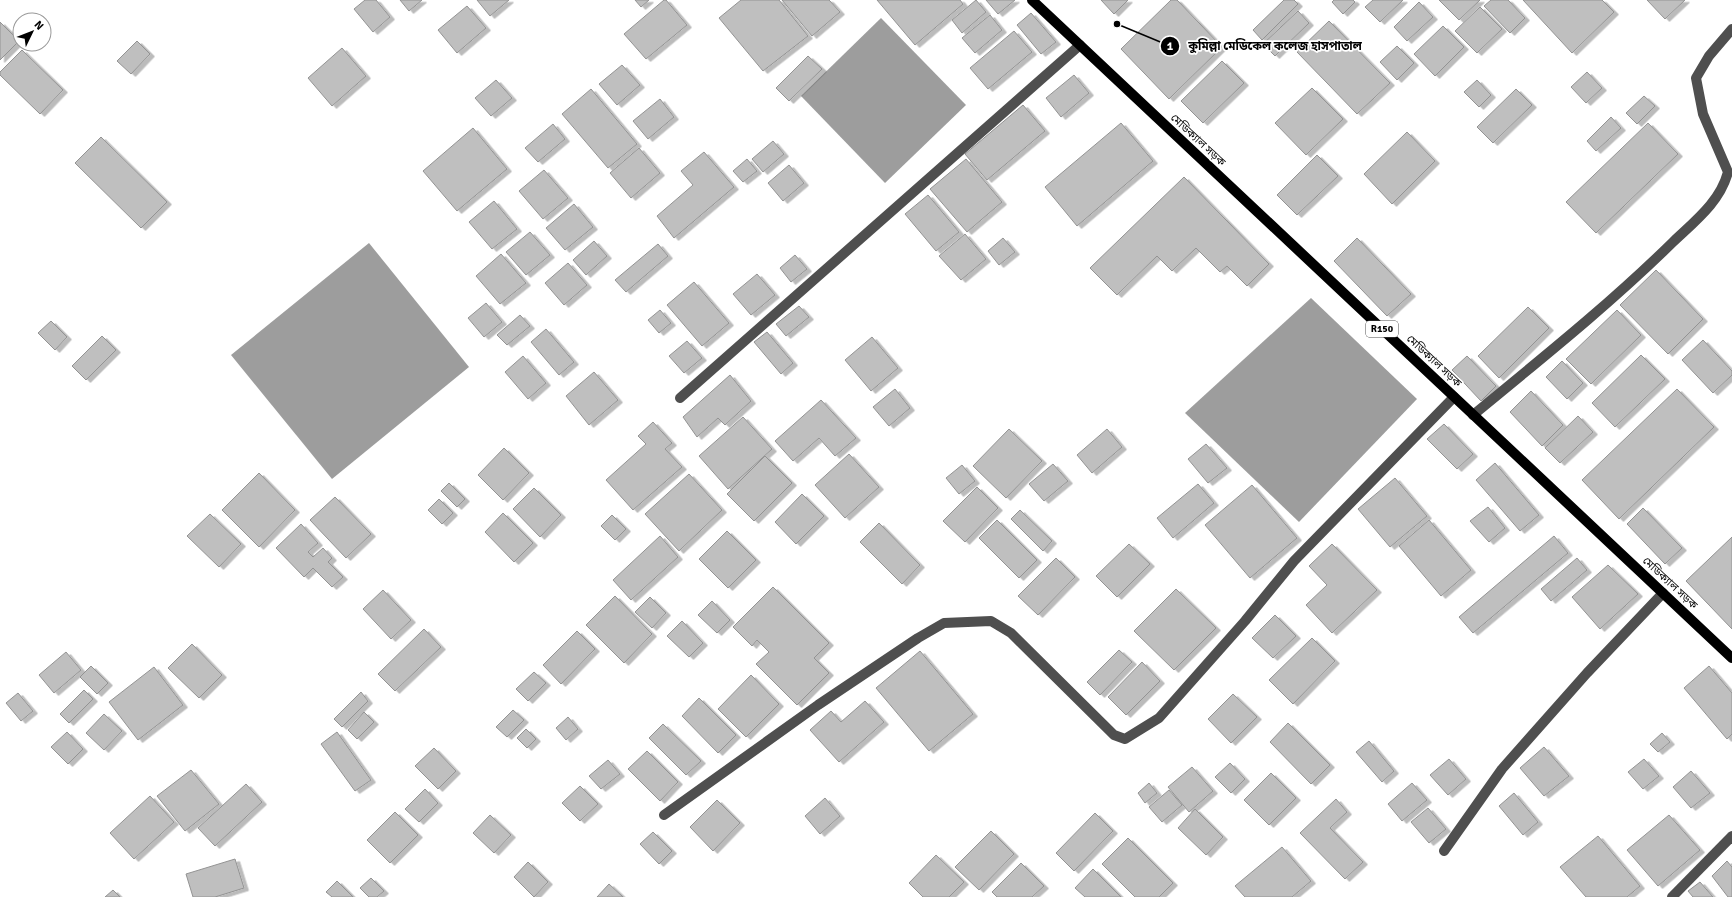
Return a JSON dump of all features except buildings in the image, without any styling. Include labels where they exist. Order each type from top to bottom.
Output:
[{"type":"main road","name":"মেডিক্যাল সড়ক","points":[[1032,0],[1732,658]]},
{"type":"street","points":[[1473,416],[1636,279],[1712,203],[1724,186],[1728,172],[1703,114],[1696,78],[1709,56],[1732,29]]},
{"type":"street","points":[[680,398],[1080,45]]},
{"type":"street","points":[[664,815],[818,705],[918,638],[944,623],[991,621],[1011,633],[1114,735],[1125,739],[1133,736],[1159,718],[1245,621],[1294,561],[1454,396]]},
{"type":"street","points":[[1444,851],[1502,769],[1587,673],[1663,593]]},
{"type":"street","points":[[1672,897],[1732,836]]},
{"type":"shaded area","points":[[881,18],[966,105],[885,183],[801,96]]},
{"type":"shaded area","points":[[369,243],[469,367],[332,479],[231,355]]},
{"type":"shaded area","points":[[1311,298],[1417,399],[1299,522],[1185,413]]},
{"type":"place","name":"কুমিল্লা মেডিকেল কলেজ হাসপাতাল","points":[[1117,24]]}]
